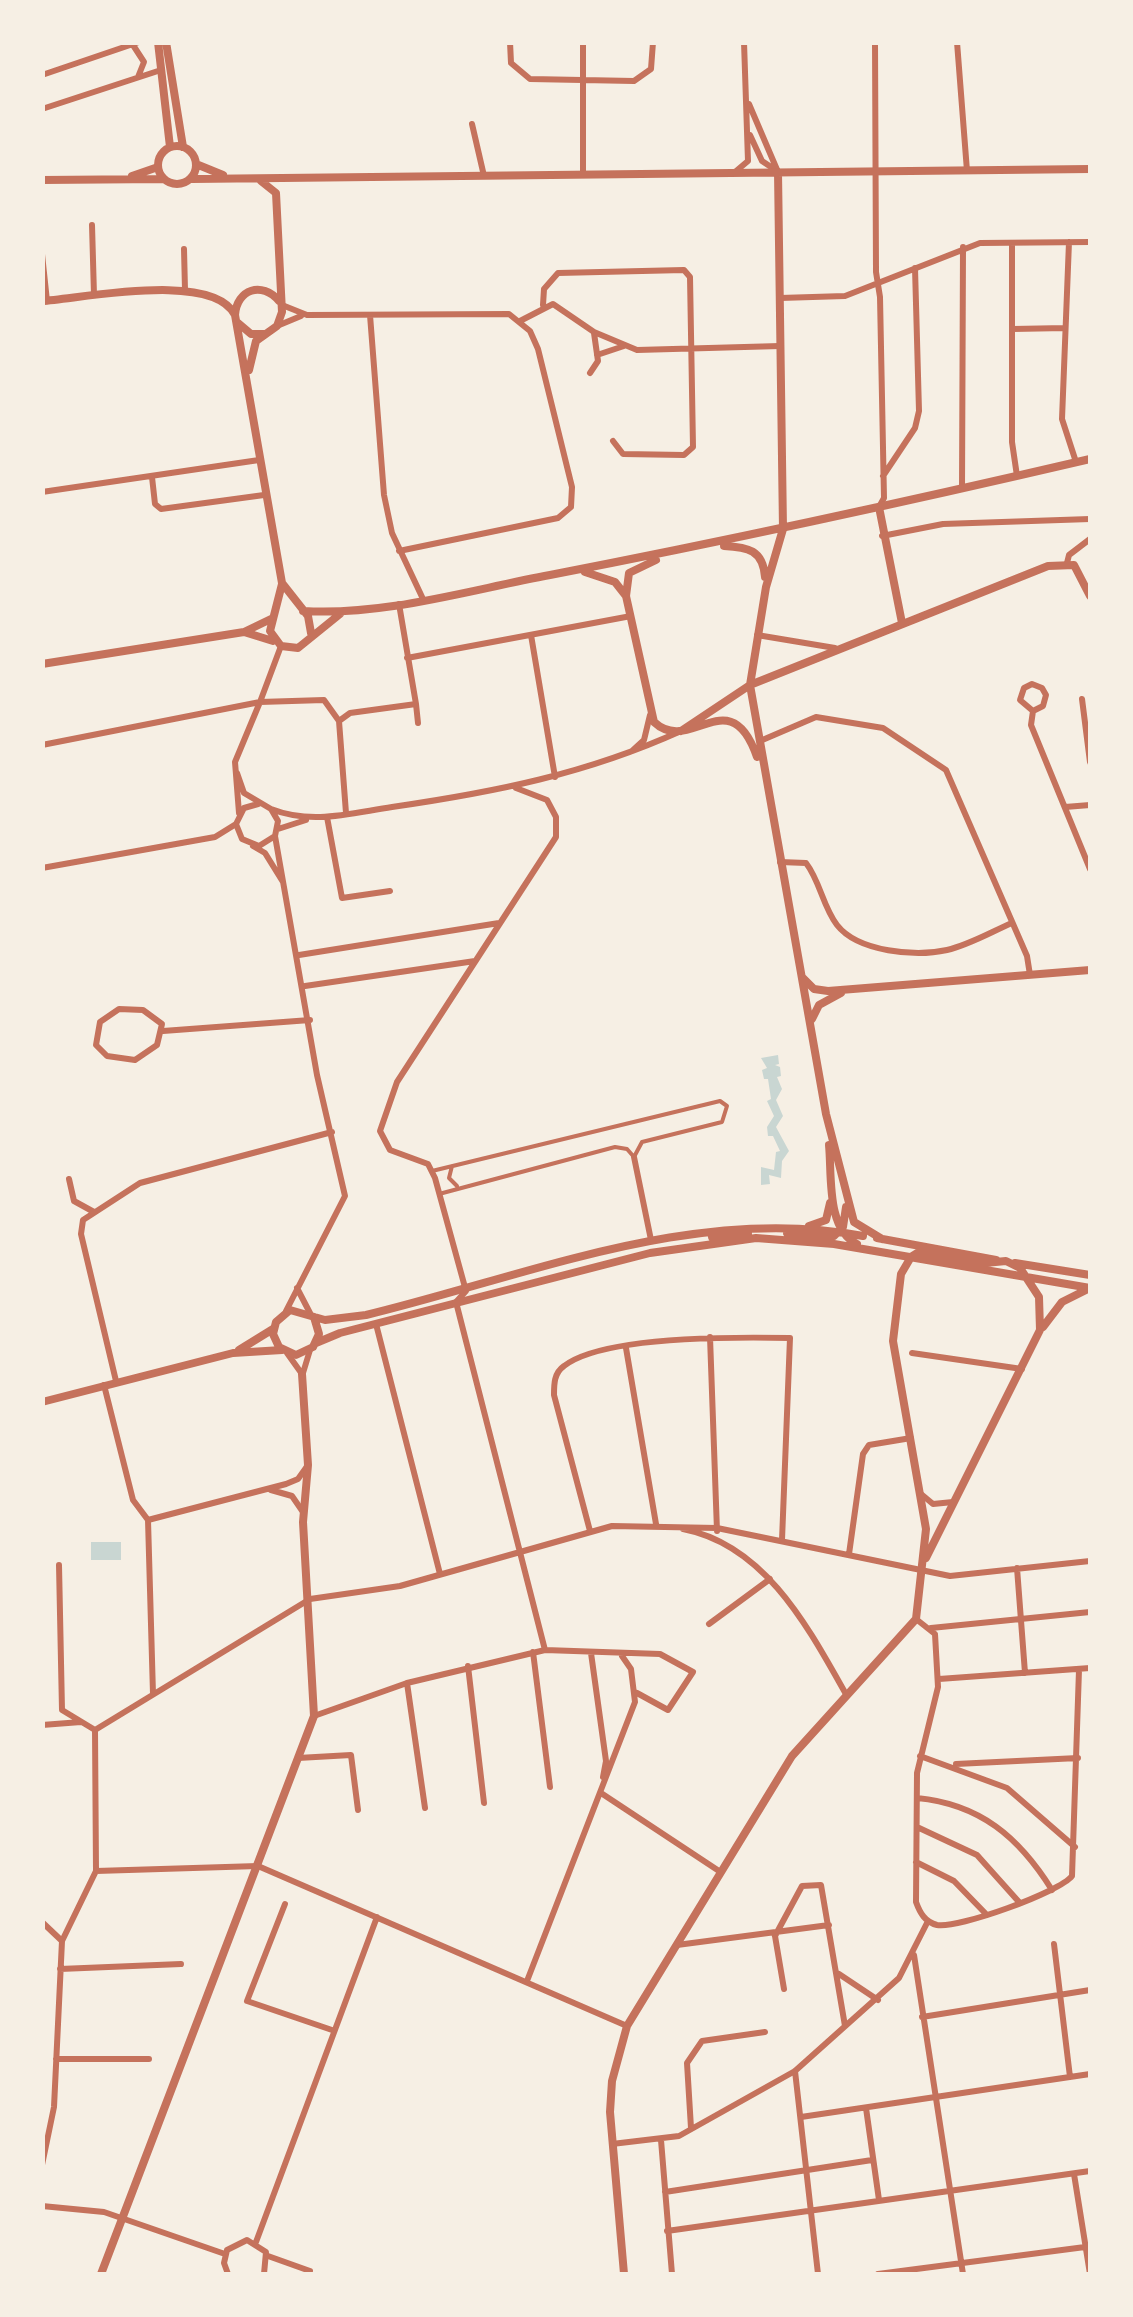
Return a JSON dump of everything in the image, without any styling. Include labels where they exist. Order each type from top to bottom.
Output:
[{"type":"street","points":[[158,42],[170,147]]},
{"type":"street","points":[[166,42],[183,147]]},
{"type":"street","points":[[510,42],[511,63],[524,77],[583,80],[641,79],[651,70],[653,42]]},
{"type":"street","points":[[582,175],[583,42]]},
{"type":"street","points":[[735,172],[748,161],[744,42]]},
{"type":"street","points":[[874,42],[884,498],[878,507],[902,623]]},
{"type":"street","points":[[957,42],[967,172]]},
{"type":"street","points":[[42,75],[136,44],[144,62],[137,78]]},
{"type":"street","points":[[42,110],[162,70]]},
{"type":"street","points":[[747,99],[778,172],[783,529],[766,587],[750,685],[763,776],[826,1114],[847,1199],[860,1230],[882,1239]]},
{"type":"street","points":[[472,124],[484,176]]},
{"type":"street","points":[[748,131],[762,161],[778,172]]},
{"type":"street","points":[[163,179],[158,167],[160,155],[170,147],[183,147],[194,154],[192,178]]},
{"type":"street","points":[[196,164],[237,178]]},
{"type":"street","points":[[118,179],[158,167]]},
{"type":"street","points":[[42,180],[163,179],[174,185],[192,178],[1090,169]]},
{"type":"street","points":[[277,326],[280,303],[276,193],[282,182],[296,177]]},
{"type":"street","points":[[249,178],[266,182],[276,193]]},
{"type":"street","points":[[92,225],[94,297]]},
{"type":"street","points":[[1069,242],[1062,419],[1076,462]]},
{"type":"street","points":[[780,298],[846,296],[963,248],[1090,242]]},
{"type":"street","points":[[1012,243],[1012,442],[1017,476]]},
{"type":"street","points":[[962,488],[963,248]]},
{"type":"street","points":[[184,249],[185,290]]},
{"type":"street","points":[[42,254],[45,301],[185,290],[209,294],[251,334],[265,334]]},
{"type":"street","points":[[882,477],[915,428],[919,411],[915,268]]},
{"type":"street","points":[[543,305],[544,289],[558,273],[684,270],[690,277],[693,446],[684,455],[623,454],[613,441]]},
{"type":"street","points":[[307,315],[280,303],[267,290],[251,290],[239,299],[236,317],[282,583],[311,622],[312,633]]},
{"type":"street","points":[[520,320],[543,305],[553,304],[594,332],[637,350],[780,346]]},
{"type":"street","points":[[248,384],[252,349],[277,326],[307,315],[492,313],[509,314],[520,320],[538,349],[572,487],[571,507],[558,518],[400,550]]},
{"type":"street","points":[[370,315],[382,476],[400,550],[423,599]]},
{"type":"street","points":[[1012,329],[1065,328]]},
{"type":"street","points":[[590,373],[597,355],[594,332]]},
{"type":"street","points":[[597,355],[625,346]]},
{"type":"street","points":[[42,664],[244,632],[274,616],[300,609],[344,612],[399,604],[712,546],[1090,458]]},
{"type":"street","points":[[42,492],[259,460]]},
{"type":"street","points":[[152,477],[155,504],[161,509],[264,494]]},
{"type":"street","points":[[881,536],[943,524],[1090,520]]},
{"type":"street","points":[[1067,563],[1069,555],[1090,539]]},
{"type":"street","points":[[712,546],[749,547],[764,568],[766,587]]},
{"type":"street","points":[[631,752],[648,730],[647,703],[626,596],[629,572],[676,553]]},
{"type":"street","points":[[647,703],[662,729],[681,731],[750,685],[1048,566],[1067,563],[1078,569],[1090,596]]},
{"type":"street","points":[[556,574],[598,574],[615,582],[626,596]]},
{"type":"street","points":[[215,837],[236,824],[240,813],[235,762],[278,644],[270,631],[282,583]]},
{"type":"street","points":[[399,604],[418,723]]},
{"type":"street","points":[[244,632],[298,648],[312,633],[344,612]]},
{"type":"street","points":[[407,658],[630,616]]},
{"type":"street","points":[[531,635],[555,778]]},
{"type":"street","points":[[757,635],[835,648]]},
{"type":"street","points":[[1029,684],[1038,685],[1046,695],[1043,706],[1033,710],[1020,700],[1029,684]]},
{"type":"street","points":[[1082,699],[1090,762]]},
{"type":"street","points":[[42,745],[260,702],[324,700],[339,722],[346,813]]},
{"type":"street","points":[[339,722],[350,713],[416,704]]},
{"type":"street","points":[[1033,710],[1031,725],[1090,869]]},
{"type":"street","points":[[759,741],[816,717],[883,728],[946,770],[1028,956],[1030,975]]},
{"type":"street","points":[[235,762],[244,794],[258,804],[310,818],[327,817],[516,788],[555,778],[716,720],[744,728],[763,776]]},
{"type":"street","points":[[466,1291],[432,1170],[384,1144],[381,1122],[414,1052],[556,837],[556,817],[547,800],[516,788]]},
{"type":"street","points":[[240,813],[258,804]]},
{"type":"street","points":[[1065,807],[1090,806]]},
{"type":"street","points":[[233,1353],[274,1329],[345,1196],[272,809]]},
{"type":"street","points":[[327,817],[342,898],[390,891]]},
{"type":"street","points":[[42,868],[215,837],[263,845],[277,832],[310,818]]},
{"type":"street","points":[[236,824],[250,844],[264,853],[288,892]]},
{"type":"street","points":[[780,862],[806,862],[835,922],[848,937],[868,945],[931,952],[949,950],[1012,923]]},
{"type":"street","points":[[299,954],[500,922]]},
{"type":"street","points":[[304,986],[474,961]]},
{"type":"street","points":[[802,976],[814,989],[850,990],[1090,970]]},
{"type":"street","points":[[810,1024],[818,1005],[850,990]]},
{"type":"street","points":[[120,1009],[143,1010],[159,1020],[163,1031],[157,1045],[134,1060],[106,1056],[96,1045],[100,1022],[120,1009]]},
{"type":"street","points":[[163,1031],[310,1020]]},
{"type":"street","points":[[780,1228],[820,1223],[828,1215],[826,1114]]},
{"type":"street","points":[[116,1381],[80,1234],[83,1220],[140,1183],[332,1132]]},
{"type":"street","points":[[624,2274],[610,2144],[612,2081],[628,2026],[792,1756],[916,1619],[926,1558],[920,1493],[893,1341],[901,1274],[899,1260],[854,1243],[841,1231],[828,1145]]},
{"type":"street","points":[[634,1157],[651,1240]]},
{"type":"street","points":[[69,1179],[74,1201],[94,1212]]},
{"type":"street","points":[[42,1402],[233,1353],[313,1347],[376,1323],[724,1236],[834,1236],[841,1231],[847,1199]]},
{"type":"street","points":[[286,1311],[352,1318],[651,1240],[713,1230],[841,1231],[1090,1275]]},
{"type":"street","points":[[654,1252],[784,1238],[1090,1288]]},
{"type":"street","points":[[901,1274],[910,1258],[919,1252],[985,1264],[1006,1262],[1029,1278],[1039,1297],[1040,1330]]},
{"type":"street","points":[[101,2274],[126,2218],[314,1716],[302,1512],[308,1465],[302,1374],[319,1330],[296,1286]]},
{"type":"street","points":[[926,1558],[1040,1330],[1062,1302],[1090,1288]]},
{"type":"street","points":[[456,1302],[466,1291]]},
{"type":"street","points":[[456,1302],[545,1650]]},
{"type":"street","points":[[376,1323],[440,1574]]},
{"type":"street","points":[[274,1329],[302,1374]]},
{"type":"street","points":[[590,1531],[554,1395],[555,1378],[570,1362],[626,1348],[710,1337],[790,1338],[782,1540]]},
{"type":"street","points":[[710,1337],[716,1541]]},
{"type":"street","points":[[626,1348],[655,1524]]},
{"type":"street","points":[[912,1353],[1023,1369]]},
{"type":"street","points":[[104,1384],[130,1489],[148,1520],[153,1694]]},
{"type":"street","points":[[849,1554],[863,1454],[869,1444],[911,1438]]},
{"type":"street","points":[[148,1520],[298,1479],[308,1465]]},
{"type":"street","points":[[260,1491],[276,1490],[292,1496],[302,1512]]},
{"type":"street","points":[[920,1493],[933,1504],[957,1500]]},
{"type":"street","points":[[655,1524],[694,1531],[749,1558],[770,1579],[815,1640],[848,1696]]},
{"type":"street","points":[[96,1730],[310,1599],[354,1594],[440,1574],[590,1531],[655,1524],[717,1528],[950,1576],[1090,1561]]},
{"type":"street","points":[[59,1565],[62,1710],[96,1730]]},
{"type":"street","points":[[1017,1568],[1025,1674]]},
{"type":"street","points":[[710,1624],[770,1579]]},
{"type":"street","points":[[930,1628],[1090,1612]]},
{"type":"street","points":[[916,1619],[935,1634],[939,1679],[920,1756],[917,1798],[916,1902],[928,1921],[954,1925],[1052,1890],[1072,1876],[1080,1670]]},
{"type":"street","points":[[314,1716],[407,1683],[545,1650],[621,1656],[660,1654],[694,1672],[668,1710],[636,1694]]},
{"type":"street","points":[[532,1652],[550,1788]]},
{"type":"street","points":[[591,1653],[606,1761],[600,1793]]},
{"type":"street","points":[[527,1981],[636,1694],[630,1669],[621,1656]]},
{"type":"street","points":[[468,1666],[484,1802]]},
{"type":"street","points":[[939,1679],[1090,1668]]},
{"type":"street","points":[[407,1683],[424,1808]]},
{"type":"street","points":[[42,1725],[82,1722]]},
{"type":"street","points":[[42,2165],[51,2132],[62,1941],[96,1871],[96,1730]]},
{"type":"street","points":[[298,1758],[351,1754],[358,1810]]},
{"type":"street","points":[[920,1756],[1007,1788],[1076,1849]]},
{"type":"street","points":[[950,1764],[1078,1758]]},
{"type":"street","points":[[600,1793],[719,1871]]},
{"type":"street","points":[[917,1798],[953,1803],[994,1823],[1035,1862],[1052,1890]]},
{"type":"street","points":[[917,1828],[977,1855],[1019,1902]]},
{"type":"street","points":[[916,1862],[954,1881],[986,1914]]},
{"type":"street","points":[[96,1871],[258,1866],[628,2026]]},
{"type":"street","points":[[784,1988],[775,1936],[802,1886],[821,1885],[846,2027]]},
{"type":"street","points":[[284,1904],[247,2001],[332,2030]]},
{"type":"street","points":[[256,2242],[377,1917]]},
{"type":"street","points":[[610,2144],[661,2140],[692,2128],[795,2071],[900,1978],[928,1921]]},
{"type":"street","points":[[42,1922],[62,1941]]},
{"type":"street","points":[[676,1945],[775,1936],[829,1926]]},
{"type":"street","points":[[1054,1944],[1070,2077]]},
{"type":"street","points":[[914,1954],[963,2274]]},
{"type":"street","points":[[60,1968],[181,1964]]},
{"type":"street","points":[[838,1973],[878,2000]]},
{"type":"street","points":[[922,2017],[1090,1990]]},
{"type":"street","points":[[692,2128],[687,2064],[702,2041],[765,2032]]},
{"type":"street","points":[[56,2059],[149,2059]]},
{"type":"street","points":[[795,2071],[818,2274]]},
{"type":"street","points":[[802,2117],[1090,2074]]},
{"type":"street","points":[[866,2108],[879,2200]]},
{"type":"street","points":[[661,2140],[672,2274]]},
{"type":"street","points":[[665,2192],[872,2160]]},
{"type":"street","points":[[668,2231],[1090,2171]]},
{"type":"street","points":[[1074,2174],[1090,2274]]},
{"type":"street","points":[[42,2206],[126,2218],[225,2254]]},
{"type":"street","points":[[225,2254],[238,2241],[256,2242],[268,2256],[310,2271]]},
{"type":"street","points":[[878,2274],[1086,2247]]},
{"type":"street","points":[[225,2254],[228,2274]]},
{"type":"street","points":[[264,2274],[268,2256]]},
{"type":"lane","points":[[432,1170],[654,1114],[720,1102],[727,1106],[722,1122],[642,1142],[634,1157],[627,1149],[615,1148],[439,1194]]},
{"type":"lane","points":[[456,1162],[448,1178],[460,1187]]},
{"type":"shaded area","points":[[778,1055],[779,1064],[775,1065],[780,1067],[781,1076],[777,1077],[782,1089],[776,1100],[783,1116],[776,1127],[789,1151],[782,1161],[781,1178],[769,1175],[770,1184],[761,1185],[761,1167],[774,1170],[776,1152],[780,1151],[773,1136],[768,1136],[767,1127],[774,1116],[767,1101],[771,1099],[768,1079],[764,1079],[762,1070],[767,1068],[761,1058]]},
{"type":"shaded area","points":[[91,1542],[121,1542],[121,1560],[91,1560]]}]
